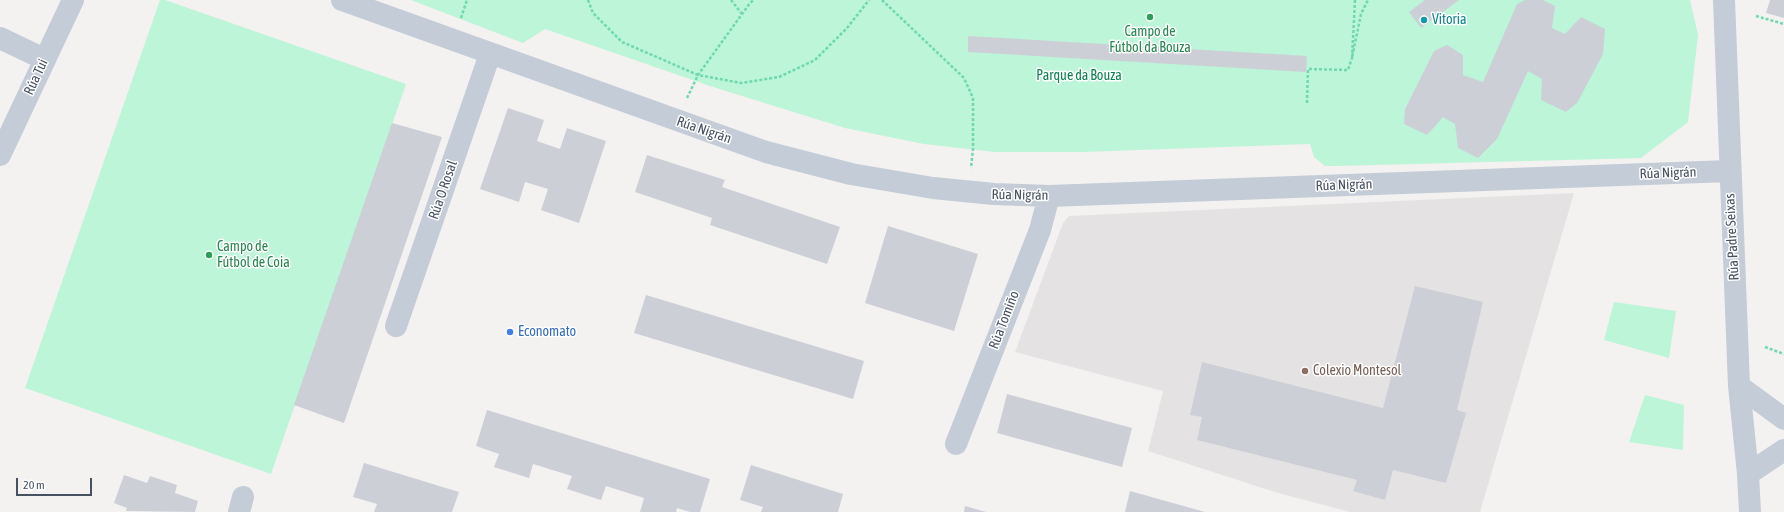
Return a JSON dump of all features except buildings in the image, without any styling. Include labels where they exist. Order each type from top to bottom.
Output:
[{"type":"street","name":"Rúa Tui","points":[[0,155],[73,0]]},
{"type":"street","name":"Rúa Nigrán","points":[[342,0],[766,152],[851,174],[894,183],[1015,196],[1049,196],[1729,171]]},
{"type":"street","name":"Rúa Padre Seixas","points":[[1724,0],[1729,171],[1739,386],[1748,474],[1750,512]]},
{"type":"street","points":[[0,38],[44,59]]},
{"type":"street","name":"Rúa O Rosal","points":[[396,326],[490,54]]},
{"type":"street","name":"Rúa Tomiño","points":[[956,444],[1040,230],[1049,196]]},
{"type":"street","points":[[1739,386],[1784,418]]},
{"type":"street","points":[[1748,474],[1784,450]]},
{"type":"path","points":[[461,19],[467,0]]},
{"type":"path","points":[[588,0],[593,13],[622,42],[698,75],[741,83],[780,77],[815,60],[847,28],[869,0]]},
{"type":"path","points":[[731,0],[742,14]]},
{"type":"path","points":[[677,121],[698,75],[742,14],[754,0]]},
{"type":"path","points":[[882,0],[964,78],[973,98],[973,149],[971,170]]},
{"type":"path","points":[[1352,58],[1355,0]]},
{"type":"path","points":[[1307,103],[1308,69],[1348,70],[1361,14],[1368,0]]},
{"type":"path","points":[[1756,16],[1784,24]]},
{"type":"path","points":[[1765,347],[1784,354]]},
{"type":"shaded area","name":"Colexio Montesol","points":[[1574,193],[1480,512],[1350,512],[1275,492],[1148,451],[1163,391],[1015,352],[1063,223],[1069,216]]},
{"type":"green space","name":"Campo de Fútbol de Coia","points":[[160,0],[165,0],[406,84],[271,474],[25,388]]},
{"type":"green space","name":"Parque da Bouza","points":[[411,0],[1690,0],[1698,35],[1688,122],[1641,158],[1325,166],[1314,157],[1310,144],[1081,152],[995,152],[924,144],[845,128],[710,86],[545,29],[523,43]]},
{"type":"green space","points":[[1614,302],[1676,311],[1669,358],[1604,340]]},
{"type":"green space","points":[[1645,395],[1684,405],[1683,450],[1629,442]]},
{"type":"place","name":"Campo de Fútbol da Bouza","points":[[1150,17]]},
{"type":"place","name":"Vitoria","points":[[1424,20]]},
{"type":"place","name":"Campo de Fútbol de Coia","points":[[209,255]]},
{"type":"place","name":"Economato","points":[[510,332]]},
{"type":"place","name":"Colexio Montesol","points":[[1305,371]]}]
